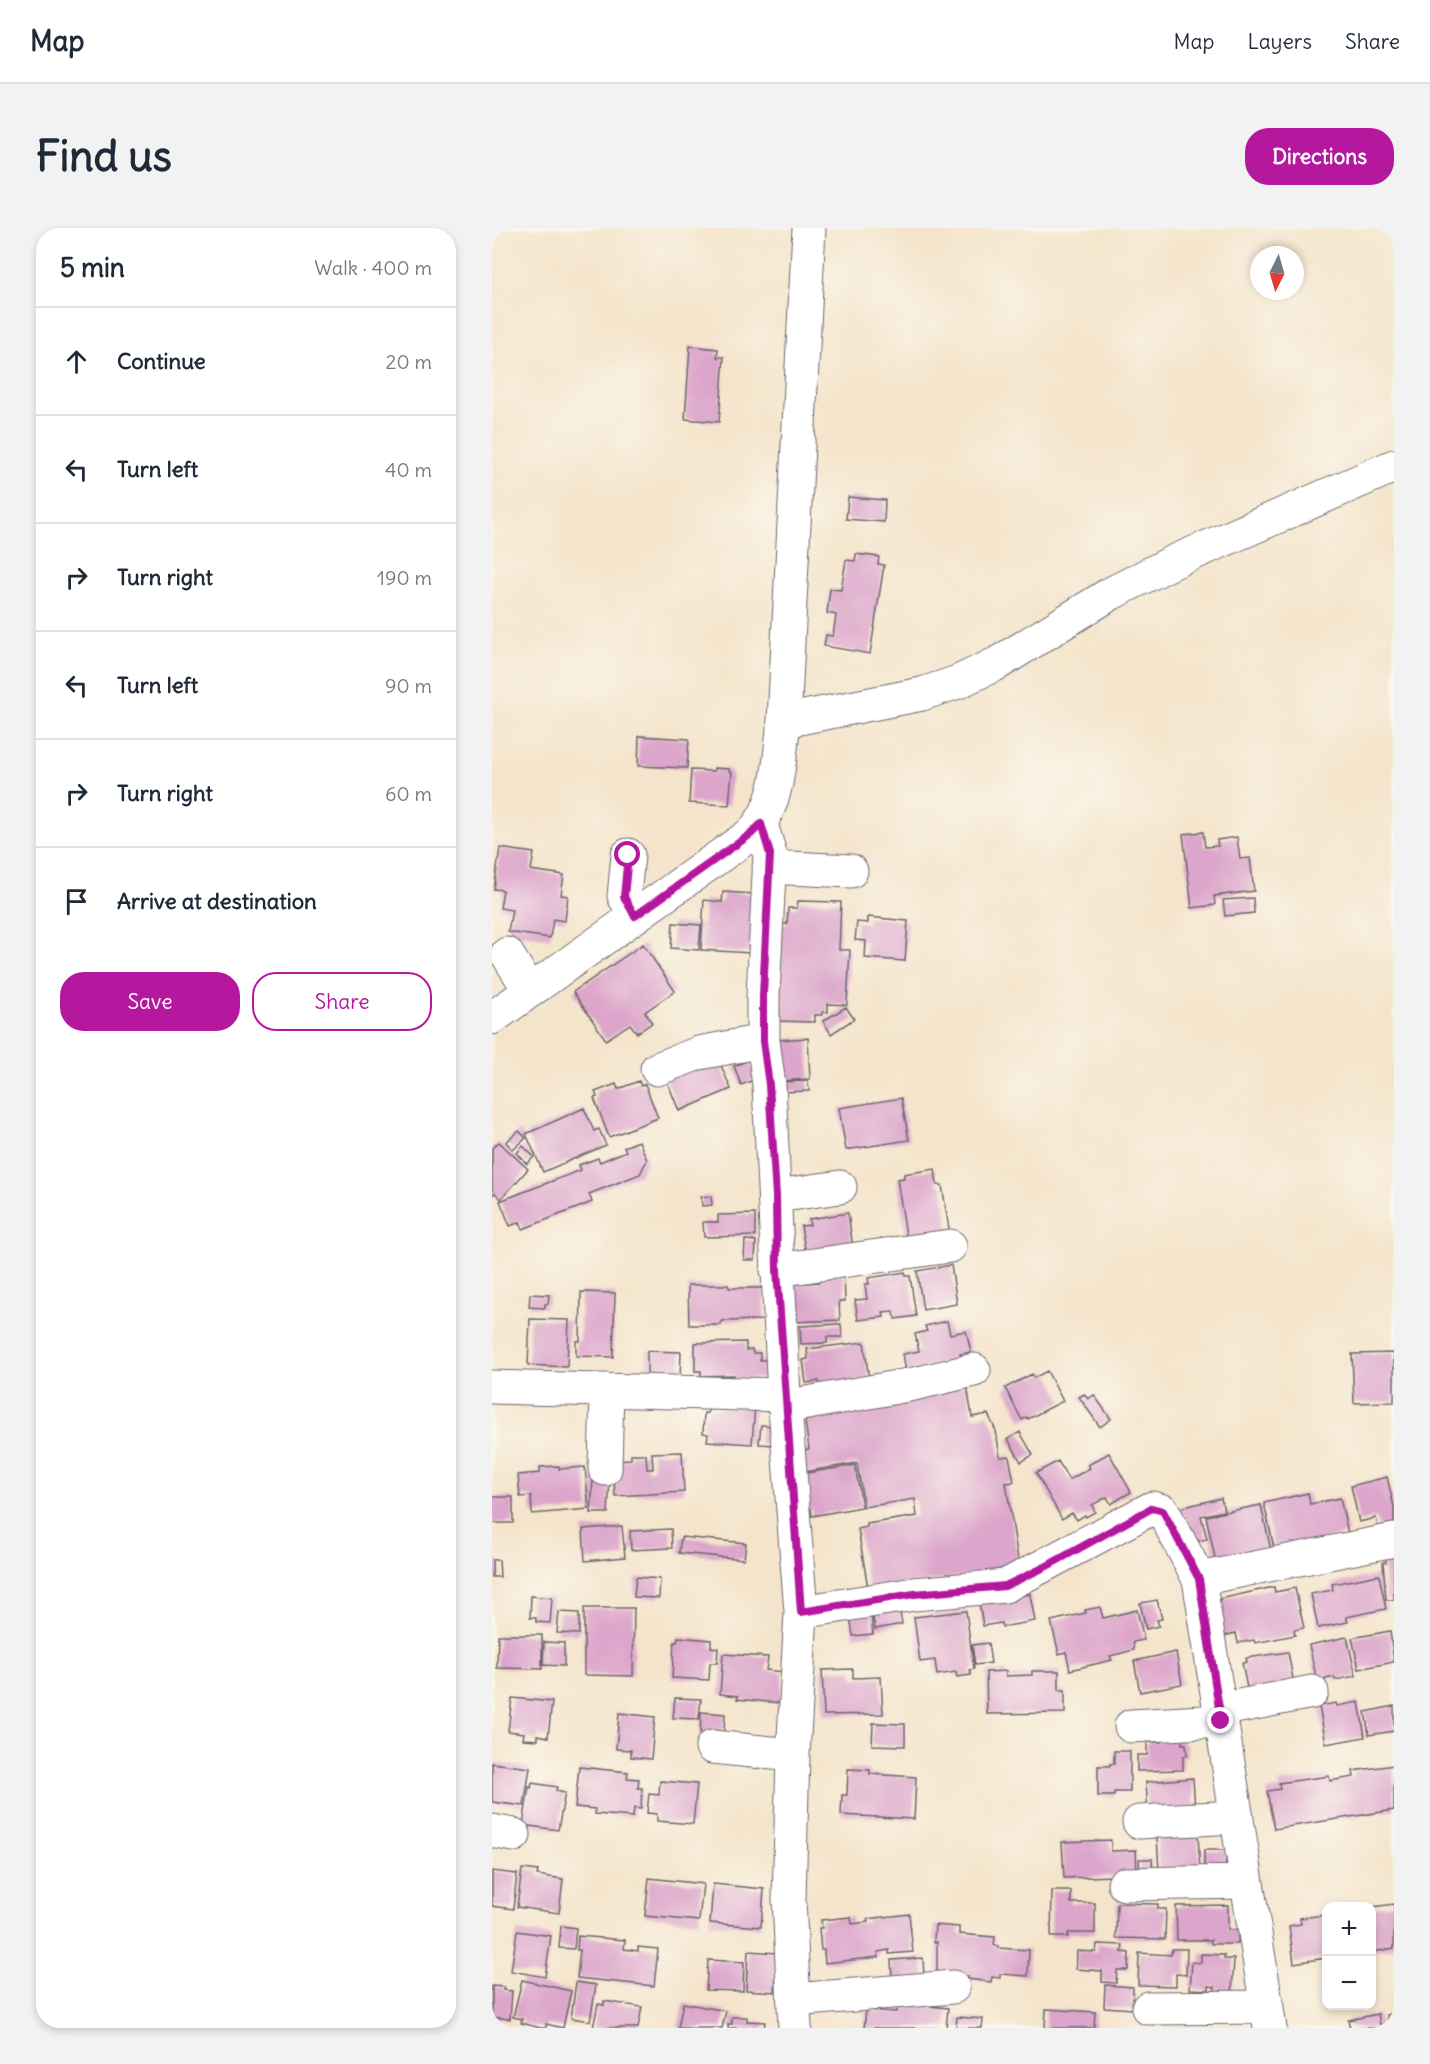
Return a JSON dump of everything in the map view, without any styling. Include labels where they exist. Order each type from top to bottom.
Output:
[{"type":"street","points":[[492,1018],[751,834],[761,824],[772,800],[784,721],[809,228]]},
{"type":"street","points":[[784,721],[922,694],[958,682],[998,663],[1110,594],[1171,563],[1394,466]]},
{"type":"street","points":[[761,824],[770,854],[763,1041],[769,1085],[776,1196],[777,1270],[801,1612],[793,1755],[789,1899],[794,2014],[953,1987]]},
{"type":"street","points":[[628,855],[624,897],[635,916]]},
{"type":"street","points":[[769,867],[851,871]]},
{"type":"street","points":[[507,954],[530,991]]},
{"type":"street","points":[[657,1069],[699,1053],[763,1041]]},
{"type":"street","points":[[776,1196],[840,1187]]},
{"type":"street","points":[[777,1270],[950,1246]]},
{"type":"street","points":[[492,1387],[607,1390],[785,1401],[914,1384],[974,1370]]},
{"type":"street","points":[[605,1469],[607,1390]]},
{"type":"street","points":[[801,1612],[914,1594],[1005,1586],[1047,1566],[1152,1508],[1163,1511],[1199,1579],[1269,2018],[1148,2008]]},
{"type":"street","points":[[1199,1579],[1394,1540]]},
{"type":"street","points":[[1131,1726],[1220,1715],[1312,1692]]},
{"type":"street","points":[[712,1747],[793,1755]]},
{"type":"street","points":[[1139,1822],[1236,1817]]},
{"type":"street","points":[[1124,1884],[1246,1882]]},
{"type":"building","points":[[690,346],[718,349],[717,357],[724,357],[719,422],[685,419]]},
{"type":"building","points":[[848,497],[885,500],[884,522],[846,519]]},
{"type":"building","points":[[856,554],[879,557],[878,564],[884,565],[870,654],[824,646],[826,635],[833,636],[836,615],[827,613],[830,589],[841,590],[846,560],[855,561]]},
{"type":"building","points":[[639,736],[689,739],[687,768],[638,766]]},
{"type":"building","points":[[714,768],[729,769],[732,772],[729,805],[689,803],[691,770],[714,771]]},
{"type":"building","points":[[1203,832],[1205,847],[1218,846],[1217,840],[1237,837],[1240,859],[1250,858],[1254,891],[1214,896],[1215,905],[1192,908],[1183,834]]},
{"type":"building","points":[[500,848],[534,853],[531,870],[564,875],[561,895],[568,896],[565,921],[553,919],[550,938],[508,932],[512,910],[500,908],[503,890],[494,889]]},
{"type":"building","points":[[723,892],[755,894],[751,953],[701,950],[704,900],[722,902]]},
{"type":"building","points":[[1253,898],[1254,913],[1225,916],[1223,900]]},
{"type":"building","points":[[798,901],[841,902],[839,950],[850,950],[847,1005],[828,1004],[828,1012],[815,1015],[815,1022],[775,1021],[782,924],[787,924],[788,908],[797,908]]},
{"type":"building","points":[[868,917],[908,921],[905,961],[865,958],[866,941],[855,940],[857,922],[868,923]]},
{"type":"building","points":[[673,923],[701,925],[699,950],[671,948]]},
{"type":"building","points":[[643,944],[675,991],[645,1012],[652,1023],[637,1033],[630,1024],[606,1040],[573,992]]},
{"type":"building","points":[[846,1007],[854,1019],[831,1034],[823,1021]]},
{"type":"building","points":[[808,1038],[810,1079],[780,1081],[778,1040]]},
{"type":"building","points":[[749,1060],[756,1079],[741,1085],[734,1066]]},
{"type":"building","points":[[720,1063],[731,1089],[679,1111],[665,1076],[704,1066],[705,1069]]},
{"type":"building","points":[[639,1081],[641,1086],[645,1084],[658,1118],[609,1137],[594,1098],[597,1097],[595,1092],[616,1084],[618,1089]]},
{"type":"building","points":[[808,1081],[809,1091],[781,1092],[781,1082]]},
{"type":"building","points":[[901,1098],[909,1140],[846,1150],[839,1108]]},
{"type":"building","points":[[584,1108],[594,1131],[599,1129],[606,1145],[543,1172],[526,1134]]},
{"type":"building","points":[[519,1131],[526,1138],[513,1150],[506,1142]]},
{"type":"building","points":[[639,1141],[647,1160],[640,1174],[589,1194],[592,1202],[523,1229],[520,1222],[510,1226],[500,1201],[581,1170],[579,1165],[598,1158],[600,1162],[626,1151],[624,1147]]},
{"type":"building","points":[[499,1142],[528,1169],[501,1199],[495,1193],[492,1195],[492,1148]]},
{"type":"building","points":[[523,1146],[534,1157],[527,1164],[517,1153]]},
{"type":"building","points":[[935,1169],[937,1185],[942,1185],[950,1235],[907,1241],[897,1179],[904,1178],[904,1174]]},
{"type":"building","points":[[711,1196],[712,1205],[702,1206],[701,1197]]},
{"type":"building","points":[[848,1213],[853,1248],[806,1255],[801,1226],[810,1225],[809,1219]]},
{"type":"building","points":[[755,1214],[755,1236],[704,1237],[703,1222],[718,1222],[718,1215]]},
{"type":"building","points":[[745,1240],[756,1241],[755,1260],[744,1260]]},
{"type":"building","points":[[951,1265],[957,1304],[923,1310],[917,1271]]},
{"type":"building","points":[[818,1272],[844,1275],[845,1301],[839,1301],[840,1320],[793,1322],[791,1284],[819,1282]]},
{"type":"building","points":[[905,1272],[906,1276],[910,1276],[916,1316],[895,1319],[894,1311],[883,1312],[884,1317],[858,1320],[855,1300],[867,1299],[865,1284],[869,1284],[868,1278]]},
{"type":"building","points":[[688,1285],[764,1288],[764,1320],[722,1321],[721,1325],[689,1325]]},
{"type":"building","points":[[581,1292],[615,1293],[613,1357],[576,1356],[576,1341],[580,1341]]},
{"type":"building","points":[[530,1294],[549,1295],[548,1304],[545,1304],[545,1308],[529,1307]]},
{"type":"building","points":[[530,1319],[569,1320],[567,1367],[528,1365]]},
{"type":"building","points":[[947,1321],[950,1334],[966,1331],[971,1352],[960,1354],[962,1359],[906,1372],[903,1354],[919,1351],[915,1334],[927,1331],[925,1326]]},
{"type":"building","points":[[841,1324],[842,1337],[827,1337],[827,1343],[801,1344],[800,1326]]},
{"type":"building","points":[[746,1342],[746,1350],[752,1349],[753,1353],[760,1353],[760,1360],[769,1360],[770,1378],[734,1379],[734,1375],[701,1376],[701,1371],[695,1371],[695,1343]]},
{"type":"building","points":[[864,1342],[869,1379],[820,1386],[819,1381],[806,1383],[803,1360],[808,1359],[807,1349]]},
{"type":"building","points":[[647,1351],[681,1352],[680,1379],[647,1377]]},
{"type":"building","points":[[1394,1353],[1394,1402],[1354,1403],[1352,1354]]},
{"type":"building","points":[[1047,1371],[1063,1401],[1022,1420],[1005,1388],[1032,1374],[1034,1378]]},
{"type":"building","points":[[967,1385],[972,1417],[988,1414],[996,1431],[1000,1457],[1009,1456],[1014,1482],[1006,1483],[1019,1566],[903,1586],[868,1588],[858,1529],[867,1527],[867,1524],[917,1516],[915,1499],[864,1507],[857,1463],[804,1472],[800,1451],[809,1449],[805,1421],[808,1420],[807,1410]]},
{"type":"building","points":[[1084,1394],[1088,1399],[1094,1395],[1111,1419],[1100,1427],[1079,1397]]},
{"type":"building","points":[[755,1405],[752,1444],[707,1441],[708,1434],[703,1433],[704,1413],[708,1413],[708,1409]]},
{"type":"building","points":[[761,1425],[776,1426],[774,1445],[759,1444]]},
{"type":"building","points":[[1020,1432],[1033,1455],[1021,1462],[1008,1439]]},
{"type":"building","points":[[682,1452],[684,1492],[615,1496],[613,1460],[631,1459],[631,1454],[646,1454],[647,1469],[653,1469],[652,1453]]},
{"type":"building","points":[[1109,1453],[1131,1492],[1111,1504],[1107,1497],[1092,1505],[1095,1512],[1086,1517],[1085,1515],[1077,1520],[1072,1513],[1062,1519],[1036,1473],[1058,1461],[1069,1480],[1090,1468],[1088,1465]]},
{"type":"building","points":[[855,1465],[862,1507],[812,1516],[811,1509],[806,1510],[801,1474]]},
{"type":"building","points":[[559,1466],[559,1469],[585,1467],[589,1509],[532,1514],[531,1496],[520,1497],[518,1475],[540,1473],[540,1467]]},
{"type":"building","points":[[1387,1477],[1394,1507],[1394,1523],[1378,1526],[1376,1518],[1359,1522],[1351,1486]]},
{"type":"building","points":[[593,1478],[610,1479],[608,1513],[591,1513]]},
{"type":"building","points":[[1308,1493],[1310,1504],[1340,1498],[1348,1533],[1275,1553],[1264,1503]]},
{"type":"building","points":[[492,1497],[513,1497],[513,1523],[492,1523]]},
{"type":"building","points":[[1221,1498],[1224,1511],[1201,1516],[1207,1539],[1193,1542],[1179,1508]]},
{"type":"building","points":[[1261,1505],[1272,1555],[1217,1567],[1206,1516]]},
{"type":"building","points":[[622,1526],[625,1557],[585,1561],[583,1529]]},
{"type":"building","points":[[671,1529],[672,1548],[631,1550],[630,1531]]},
{"type":"building","points":[[681,1537],[746,1543],[744,1559],[679,1553]]},
{"type":"building","points":[[1386,1556],[1394,1556],[1394,1600],[1386,1600],[1383,1562],[1386,1562]]},
{"type":"building","points":[[492,1560],[499,1560],[500,1577],[492,1577]]},
{"type":"building","points":[[1379,1575],[1386,1609],[1346,1617],[1348,1622],[1318,1628],[1311,1594],[1333,1590],[1332,1584]]},
{"type":"building","points":[[636,1577],[660,1579],[659,1598],[634,1597]]},
{"type":"building","points":[[1274,1587],[1275,1592],[1295,1588],[1304,1628],[1294,1630],[1295,1635],[1255,1643],[1254,1640],[1238,1643],[1236,1633],[1223,1636],[1215,1600]]},
{"type":"building","points":[[1030,1594],[1035,1621],[1002,1627],[1001,1623],[983,1626],[979,1603]]},
{"type":"building","points":[[531,1596],[552,1598],[550,1623],[536,1622],[536,1618],[530,1618]]},
{"type":"building","points":[[1157,1600],[1162,1619],[1157,1620],[1159,1626],[1146,1629],[1140,1603]]},
{"type":"building","points":[[899,1607],[902,1624],[875,1629],[872,1612]]},
{"type":"building","points":[[1100,1607],[1103,1618],[1137,1610],[1144,1640],[1133,1642],[1134,1650],[1110,1656],[1112,1660],[1070,1670],[1066,1652],[1059,1654],[1051,1621],[1086,1613],[1085,1610]]},
{"type":"building","points":[[584,1608],[634,1608],[633,1676],[584,1675]]},
{"type":"building","points":[[966,1611],[974,1669],[970,1670],[971,1675],[957,1677],[956,1672],[937,1675],[935,1660],[920,1662],[914,1617]]},
{"type":"building","points":[[559,1612],[579,1613],[579,1634],[557,1633]]},
{"type":"building","points":[[871,1613],[873,1634],[853,1636],[850,1616]]},
{"type":"building","points":[[1390,1631],[1394,1662],[1359,1669],[1352,1638]]},
{"type":"building","points":[[498,1635],[542,1635],[542,1669],[497,1668]]},
{"type":"building","points":[[678,1637],[711,1640],[711,1647],[718,1648],[717,1663],[710,1663],[709,1680],[672,1678],[674,1642],[677,1642]]},
{"type":"building","points":[[1347,1637],[1356,1676],[1335,1680],[1334,1677],[1317,1681],[1309,1645]]},
{"type":"building","points":[[544,1642],[564,1643],[564,1666],[543,1665]]},
{"type":"building","points":[[988,1643],[991,1663],[975,1665],[972,1645]]},
{"type":"building","points":[[1176,1652],[1182,1684],[1140,1692],[1134,1661]]},
{"type":"building","points":[[1288,1652],[1294,1684],[1248,1693],[1242,1663],[1247,1662],[1246,1658]]},
{"type":"building","points":[[723,1654],[768,1657],[766,1670],[783,1672],[780,1703],[737,1699],[738,1696],[720,1694]]},
{"type":"building","points":[[853,1669],[853,1678],[881,1677],[883,1714],[824,1715],[822,1670]]},
{"type":"building","points":[[1006,1671],[1006,1676],[1032,1675],[1032,1671],[1059,1671],[1059,1690],[1065,1690],[1065,1713],[987,1714],[986,1672]]},
{"type":"building","points":[[512,1698],[552,1702],[548,1737],[538,1735],[538,1740],[523,1739],[524,1733],[508,1731]]},
{"type":"building","points":[[675,1698],[701,1699],[699,1719],[673,1718]]},
{"type":"building","points":[[1359,1702],[1365,1737],[1326,1744],[1319,1706]]},
{"type":"building","points":[[1394,1706],[1394,1731],[1369,1735],[1365,1712]]},
{"type":"building","points":[[701,1712],[725,1714],[724,1732],[700,1737]]},
{"type":"building","points":[[619,1713],[655,1717],[651,1759],[631,1757],[631,1750],[616,1749]]},
{"type":"building","points":[[873,1723],[905,1724],[905,1746],[872,1745]]},
{"type":"building","points":[[1161,1738],[1182,1738],[1182,1744],[1186,1744],[1187,1756],[1183,1756],[1183,1770],[1137,1771],[1137,1755],[1147,1755],[1147,1742],[1161,1742]]},
{"type":"building","points":[[1114,1751],[1130,1751],[1130,1792],[1114,1792],[1114,1796],[1098,1796],[1098,1766],[1114,1764]]},
{"type":"building","points":[[492,1763],[530,1768],[524,1806],[492,1802]]},
{"type":"building","points":[[1394,1765],[1394,1810],[1274,1829],[1267,1791],[1280,1789],[1279,1783],[1329,1776],[1330,1781],[1354,1777],[1353,1771]]},
{"type":"building","points":[[579,1767],[628,1772],[627,1778],[639,1779],[638,1788],[642,1788],[641,1809],[634,1808],[633,1817],[595,1814],[595,1809],[575,1807]]},
{"type":"building","points":[[848,1769],[870,1770],[870,1774],[916,1777],[914,1819],[841,1815],[842,1795],[847,1795]]},
{"type":"building","points":[[1193,1778],[1195,1810],[1148,1814],[1146,1782]]},
{"type":"building","points":[[660,1781],[697,1784],[693,1824],[657,1821],[657,1814],[647,1813],[649,1794],[659,1795]]},
{"type":"building","points":[[532,1783],[557,1787],[556,1791],[565,1793],[558,1830],[523,1825],[529,1787],[531,1788]]},
{"type":"building","points":[[1198,1834],[1200,1871],[1159,1872],[1157,1836]]},
{"type":"building","points":[[1111,1840],[1111,1851],[1136,1850],[1137,1875],[1064,1878],[1062,1842]]},
{"type":"building","points":[[1204,1850],[1226,1850],[1226,1870],[1204,1869]]},
{"type":"building","points":[[1139,1859],[1152,1859],[1153,1875],[1140,1875]]},
{"type":"building","points":[[522,1869],[538,1871],[537,1875],[563,1879],[559,1913],[517,1907]]},
{"type":"building","points":[[492,1871],[517,1874],[513,1909],[492,1906]]},
{"type":"building","points":[[649,1878],[703,1884],[699,1921],[645,1916]]},
{"type":"building","points":[[713,1884],[764,1889],[761,1927],[710,1923]]},
{"type":"building","points":[[1052,1891],[1071,1891],[1071,1903],[1095,1903],[1095,1933],[1068,1933],[1068,1937],[1051,1937]]},
{"type":"building","points":[[1117,1903],[1158,1904],[1158,1909],[1166,1909],[1165,1939],[1116,1938]]},
{"type":"building","points":[[1394,1904],[1394,1948],[1376,1951],[1376,1907]]},
{"type":"building","points":[[1228,1905],[1228,1930],[1238,1930],[1238,1944],[1211,1944],[1211,1940],[1177,1940],[1176,1906]]},
{"type":"building","points":[[909,1914],[913,1952],[889,1954],[889,1950],[878,1952],[879,1957],[825,1963],[824,1950],[821,1950],[819,1928],[822,1928],[821,1920],[851,1917],[852,1924],[868,1922],[867,1919]]},
{"type":"building","points":[[1322,1915],[1322,1959],[1294,1963],[1289,1926],[1301,1924],[1300,1918]]},
{"type":"building","points":[[935,1925],[959,1927],[959,1934],[995,1937],[994,1945],[998,1948],[1029,1950],[1028,1976],[1000,1974],[1000,1978],[992,1977],[991,1982],[937,1972]]},
{"type":"building","points":[[561,1926],[576,1928],[574,1949],[559,1948]]},
{"type":"building","points":[[517,1931],[551,1936],[545,1977],[511,1971]]},
{"type":"building","points":[[578,1936],[625,1940],[624,1949],[638,1951],[638,1947],[658,1949],[654,1986],[577,1978],[580,1950],[577,1950]]},
{"type":"building","points":[[1097,1944],[1123,1945],[1122,1952],[1129,1953],[1128,1970],[1117,1970],[1116,1983],[1102,1982],[1102,1971],[1076,1969],[1077,1951],[1096,1952]]},
{"type":"building","points":[[1172,1949],[1187,1949],[1186,1975],[1176,1974],[1176,1986],[1138,1985],[1139,1953],[1171,1955]]},
{"type":"building","points":[[748,1951],[777,1953],[775,1992],[746,1990]]},
{"type":"building","points":[[1201,1954],[1224,1955],[1224,1959],[1234,1959],[1232,1993],[1214,1992],[1215,1987],[1209,1986],[1209,1990],[1190,1989],[1192,1962],[1201,1963]]},
{"type":"building","points":[[923,1958],[924,1978],[892,1979],[891,1960]]},
{"type":"building","points":[[708,1960],[744,1962],[743,1991],[706,1990]]},
{"type":"building","points":[[522,1980],[571,1991],[563,2028],[546,2024],[546,2028],[541,2028],[521,2023],[522,2019],[513,2017]]},
{"type":"building","points":[[576,1982],[596,1985],[590,2021],[571,2018]]},
{"type":"building","points":[[1105,1985],[1133,1987],[1132,2009],[1104,2007]]},
{"type":"building","points":[[492,1986],[504,1987],[503,1990],[512,1991],[510,2019],[492,2017]]},
{"type":"building","points":[[931,1998],[930,2006],[948,2008],[946,2028],[864,2028],[866,2010],[896,2012],[897,2004]]},
{"type":"building","points":[[604,2001],[642,2007],[638,2028],[593,2028],[598,2004],[604,2005]]},
{"type":"building","points":[[683,2003],[726,2011],[722,2028],[678,2028]]},
{"type":"building","points":[[1046,2009],[1095,2012],[1094,2028],[1045,2028]]},
{"type":"building","points":[[1394,2013],[1394,2028],[1382,2028],[1389,2026],[1387,2015]]},
{"type":"building","points":[[1378,2014],[1381,2028],[1350,2028],[1348,2020]]},
{"type":"building","points":[[732,2017],[747,2017],[747,2021],[765,2022],[764,2028],[728,2028],[728,2024],[732,2024]]},
{"type":"building","points":[[957,2017],[983,2019],[982,2028],[956,2028]]},
{"type":"route","points":[[628,855],[624,897],[635,916],[751,834],[761,824],[770,854],[763,1041],[769,1085],[784,1395],[801,1612],[914,1594],[1005,1586],[1047,1566],[1152,1508],[1163,1511],[1199,1579],[1221,1721]]}]
